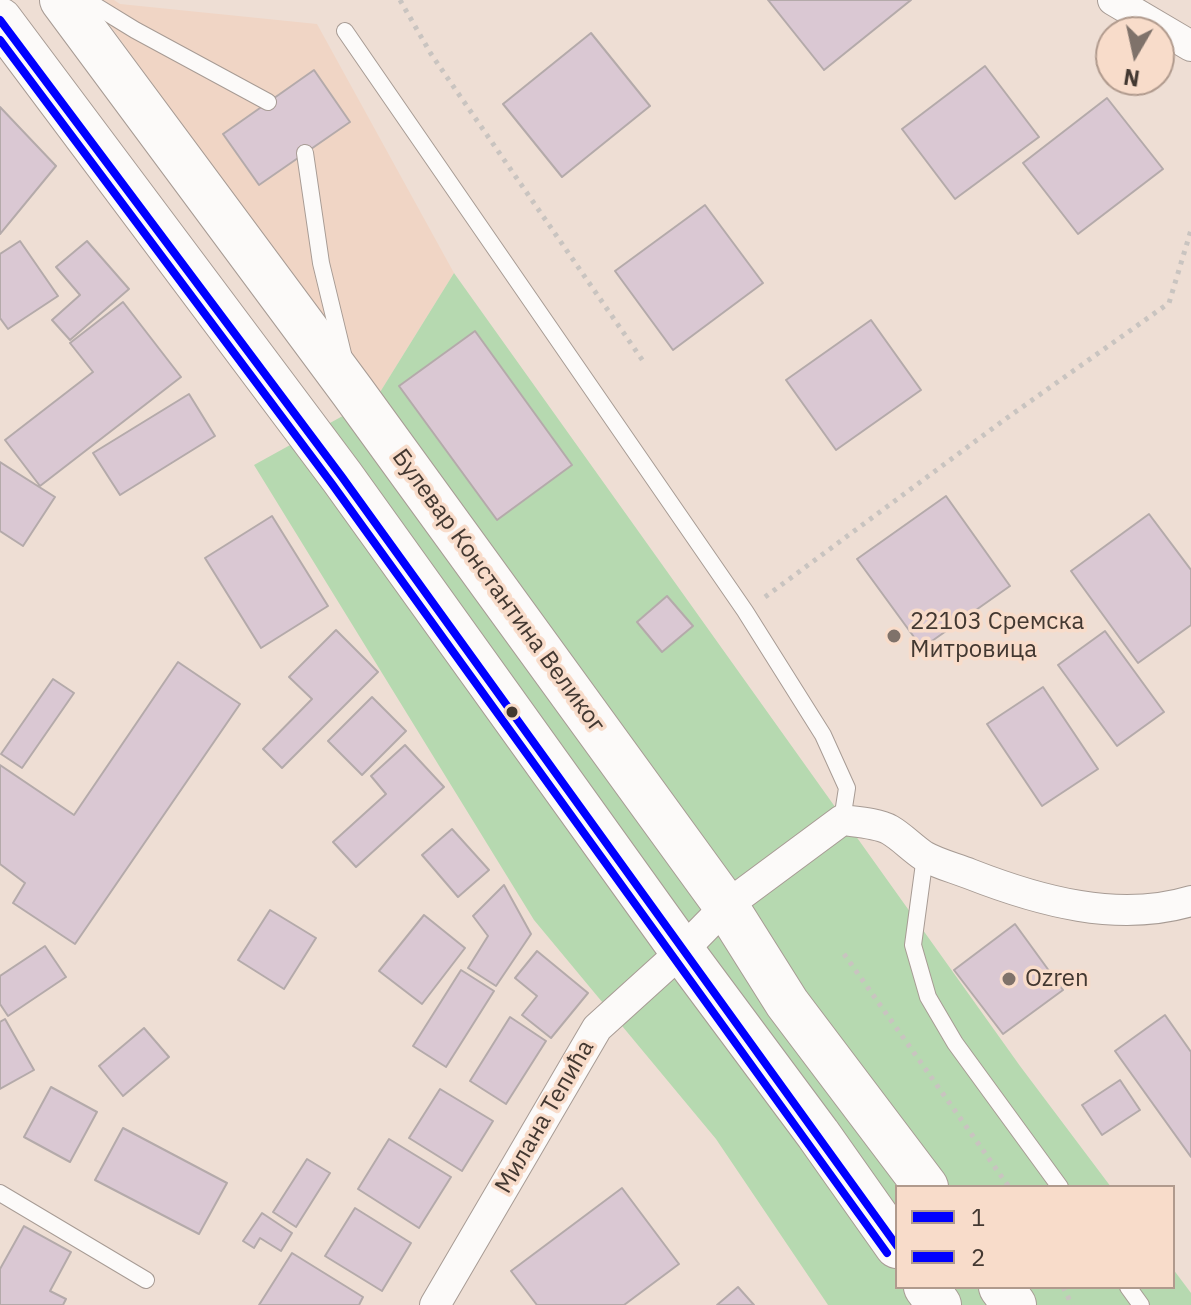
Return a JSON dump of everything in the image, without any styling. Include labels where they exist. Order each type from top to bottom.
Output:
[{"type":"main road","name":"Булевар Константина Великог","points":[[62,0],[352,391],[726,906],[787,1003],[924,1185]]},
{"type":"main road","points":[[0,20],[342,477],[895,1243]]},
{"type":"street","points":[[1113,0],[1191,46]]},
{"type":"street","points":[[842,820],[887,828],[925,856],[993,883],[1056,902],[1141,910],[1191,901]]},
{"type":"street","name":"Милана Тепића","points":[[435,1305],[597,1028],[682,951],[726,906],[842,820]]},
{"type":"lane","points":[[86,0],[268,102]]},
{"type":"lane","points":[[345,31],[745,611],[823,735],[847,788],[842,820]]},
{"type":"lane","points":[[305,153],[321,263],[352,391]]},
{"type":"lane","points":[[925,856],[913,945],[928,997],[955,1043],[1059,1185]]},
{"type":"lane","points":[[0,1193],[146,1280]]},
{"type":"path","points":[[400,0],[431,54],[643,361]]},
{"type":"path","points":[[745,611],[1169,303],[1191,230]]},
{"type":"path","points":[[844,954],[1008,1185]]},
{"type":"shaded area","points":[[92,0],[317,24],[454,273],[377,397]]},
{"type":"green space","points":[[454,273],[1020,1066],[1109,1185],[895,1185],[895,1289],[1175,1289],[1175,1272],[1191,1293],[1191,1305],[828,1305],[716,1139],[534,920],[254,465],[377,397]]},
{"type":"building","points":[[768,0],[911,0],[824,70]]},
{"type":"building","points":[[591,33],[650,106],[562,177],[503,104]]},
{"type":"building","points":[[985,66],[1039,137],[955,199],[902,129]]},
{"type":"building","points":[[314,70],[350,122],[259,185],[223,134]]},
{"type":"building","points":[[1107,98],[1163,169],[1078,234],[1023,163]]},
{"type":"building","points":[[0,107],[56,166],[0,234]]},
{"type":"building","points":[[705,205],[763,283],[673,350],[615,271]]},
{"type":"building","points":[[20,241],[58,296],[8,329],[0,318],[0,254]]},
{"type":"building","points":[[87,241],[129,289],[70,340],[52,320],[80,295],[56,267]]},
{"type":"building","points":[[123,302],[181,377],[40,486],[5,440],[93,372],[70,343]]},
{"type":"building","points":[[871,320],[921,390],[836,450],[786,380]]},
{"type":"building","points":[[475,331],[572,465],[497,520],[399,386]]},
{"type":"building","points":[[189,394],[215,436],[120,495],[93,453]]},
{"type":"building","points":[[0,462],[55,497],[23,546],[0,531]]},
{"type":"building","points":[[946,496],[1010,586],[922,648],[857,559]]},
{"type":"building","points":[[1149,514],[1191,570],[1191,625],[1138,663],[1071,571]]},
{"type":"building","points":[[272,516],[328,606],[261,648],[205,558]]},
{"type":"building","points":[[667,596],[693,626],[662,652],[637,622]]},
{"type":"building","points":[[336,630],[378,672],[282,768],[263,749],[312,699],[289,677]]},
{"type":"building","points":[[1105,631],[1164,712],[1117,746],[1058,665]]},
{"type":"building","points":[[178,662],[240,704],[75,944],[13,903],[25,883],[0,864],[0,765],[74,815]]},
{"type":"building","points":[[53,679],[74,693],[22,768],[1,754]]},
{"type":"building","points":[[1043,687],[1098,769],[1042,806],[987,724]]},
{"type":"building","points":[[372,697],[406,731],[362,775],[328,741]]},
{"type":"building","points":[[405,745],[444,787],[356,867],[333,842],[386,794],[371,776]]},
{"type":"building","points":[[452,829],[489,870],[458,897],[422,855]]},
{"type":"building","points":[[504,885],[531,934],[496,986],[468,968],[488,936],[473,916]]},
{"type":"building","points":[[270,910],[316,938],[284,989],[238,960]]},
{"type":"building","points":[[424,915],[465,948],[422,1004],[379,971]]},
{"type":"building","points":[[1015,924],[1063,990],[1003,1034],[954,970]]},
{"type":"building","points":[[45,946],[66,977],[8,1016],[0,1004],[0,976]]},
{"type":"building","points":[[537,951],[588,993],[551,1038],[522,1015],[537,996],[515,978]]},
{"type":"building","points":[[461,970],[494,991],[446,1067],[413,1046]]},
{"type":"building","points":[[1165,1015],[1191,1052],[1191,1157],[1115,1051]]},
{"type":"building","points":[[510,1017],[546,1041],[506,1104],[470,1081]]},
{"type":"building","points":[[5,1019],[34,1070],[0,1089],[0,1022]]},
{"type":"building","points":[[144,1028],[169,1057],[123,1096],[99,1066]]},
{"type":"building","points":[[1120,1080],[1140,1110],[1102,1135],[1082,1105]]},
{"type":"building","points":[[51,1087],[97,1112],[70,1162],[24,1137]]},
{"type":"building","points":[[440,1089],[493,1121],[462,1171],[409,1138]]},
{"type":"building","points":[[123,1128],[227,1183],[199,1234],[95,1180]]},
{"type":"building","points":[[389,1139],[451,1177],[419,1228],[358,1189]]},
{"type":"building","points":[[307,1159],[330,1173],[296,1227],[273,1212]]},
{"type":"building","points":[[622,1188],[679,1264],[624,1305],[537,1305],[511,1271]]},
{"type":"building","points":[[355,1208],[411,1243],[382,1291],[325,1256]]},
{"type":"building","points":[[262,1213],[292,1233],[281,1251],[260,1238],[254,1248],[243,1241]]},
{"type":"building","points":[[24,1226],[71,1252],[50,1291],[66,1299],[63,1305],[0,1305],[0,1269]]},
{"type":"building","points":[[292,1253],[363,1297],[359,1305],[259,1305]]},
{"type":"building","points":[[738,1287],[754,1305],[717,1305]]},
{"type":"transit line","name":"1","points":[[0,20],[342,477],[895,1243]]},
{"type":"transit line","name":"2","points":[[0,40],[332,484],[887,1253]]},
{"type":"place","name":"22103 Сремска Митровица","points":[[894,636]]},
{"type":"place","name":"Ozren","points":[[1009,979]]}]
